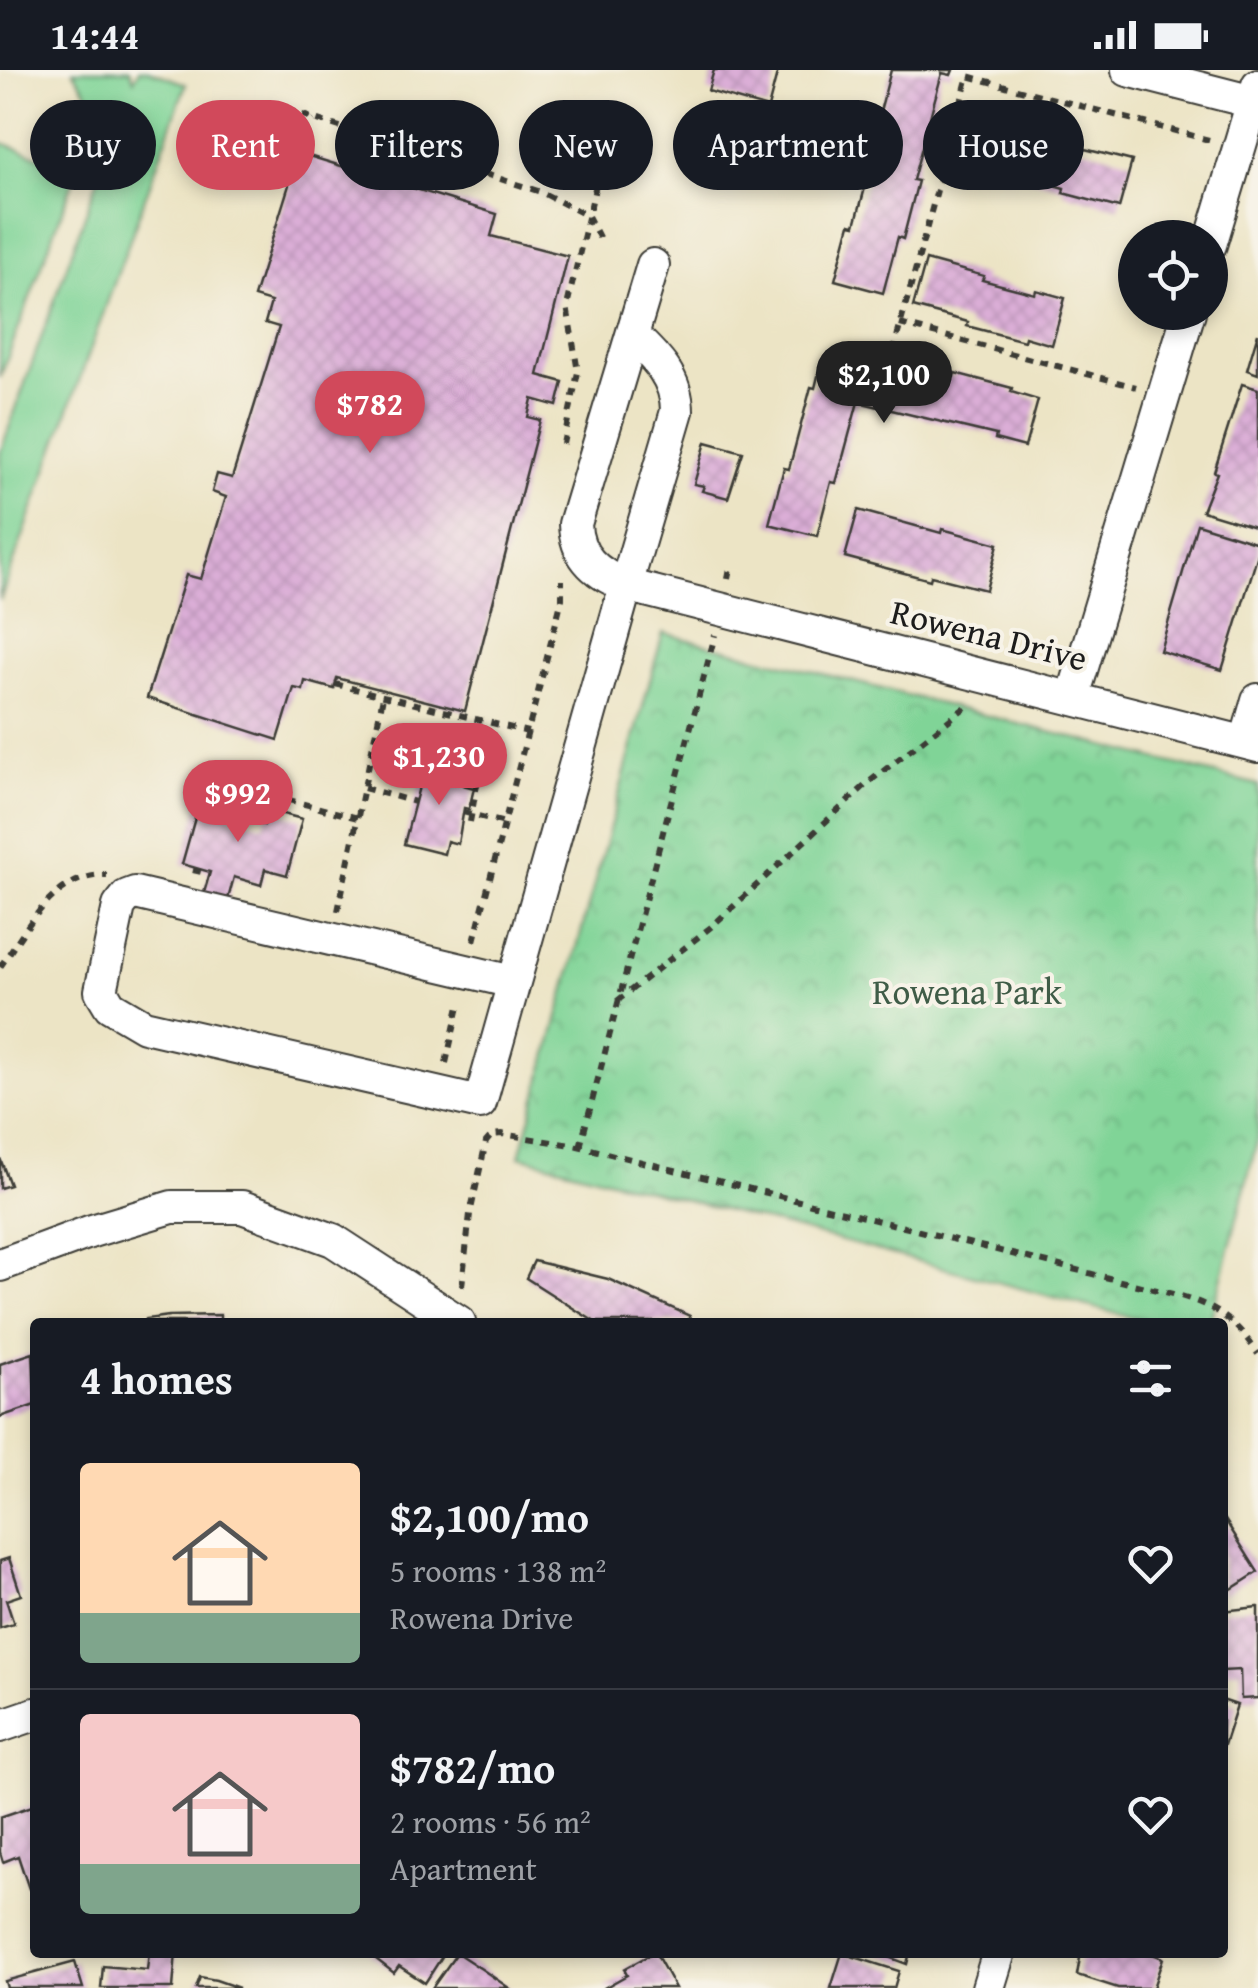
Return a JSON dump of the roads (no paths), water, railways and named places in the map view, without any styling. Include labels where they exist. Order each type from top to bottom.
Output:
[{"type":"street","points":[[1128,70],[1255,94],[1217,220]]},
{"type":"street","name":"Rowena Drive","points":[[653,265],[574,524],[583,556],[606,576],[710,607],[1252,744]]},
{"type":"street","points":[[1073,697],[1184,330]]},
{"type":"street","points":[[513,982],[132,893],[118,909],[101,991],[110,1006],[144,1026],[480,1103],[674,426],[677,402],[664,369],[632,336]]},
{"type":"street","points":[[1252,744],[1258,700]]},
{"type":"street","points":[[0,1265],[92,1230],[172,1207],[242,1207],[333,1240],[452,1318]]},
{"type":"street","points":[[0,1726],[30,1716]]},
{"type":"street","points":[[988,1988],[997,1958]]},
{"type":"park label","name":"Rowena Park","points":[[967,992]]}]
